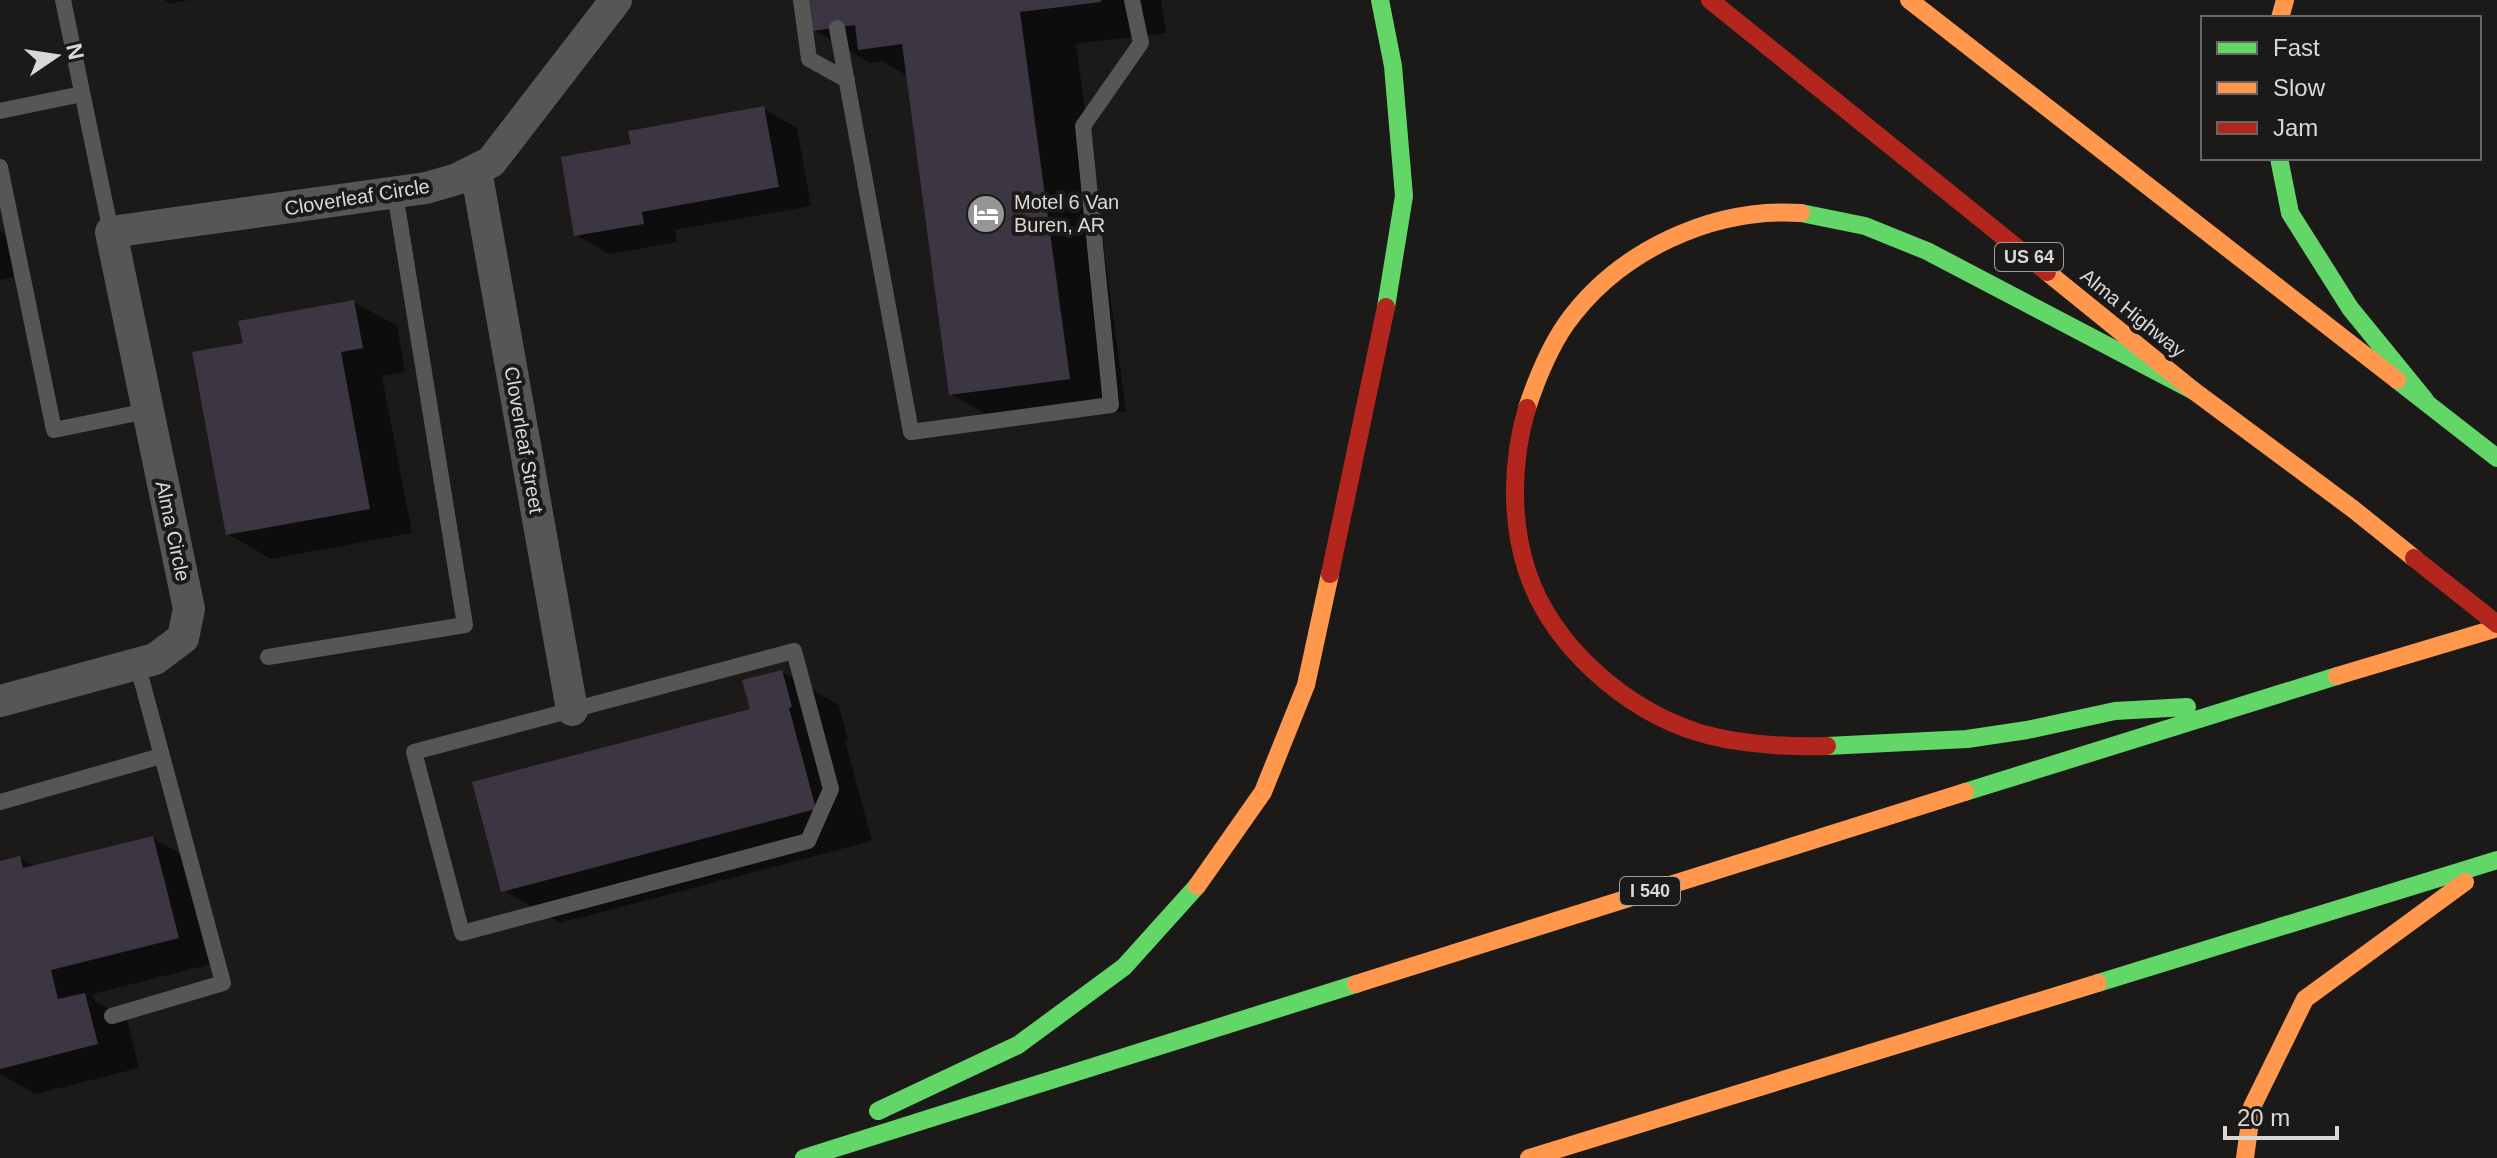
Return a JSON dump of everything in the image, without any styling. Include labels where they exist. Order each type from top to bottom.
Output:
[{"type":"main road","points":[[798,1155],[855,1122],[1018,1045],[1124,967],[1195,889],[1263,792],[1306,685],[1382,331],[1404,196],[1393,66],[1380,0]]},
{"type":"main road","name":"Alma Highway","points":[[1710,0],[2194,391],[2353,509],[2497,626]]},
{"type":"main road","points":[[1909,0],[2497,458]]},
{"type":"main road","points":[[2279,160],[2290,213],[2350,308],[2425,400]]},
{"type":"main road","points":[[2194,391],[1916,245],[1856,222],[1801,213],[1760,212],[1712,223],[1669,238],[1627,265],[1592,294],[1563,328],[1541,369],[1524,417],[1515,474],[1518,529],[1527,571],[1545,608],[1574,648],[1601,676],[1630,698],[1657,716],[1699,733],[1739,741],[1805,747],[1923,743],[2025,730],[2125,709],[2241,705]]},
{"type":"main road","name":"I 540","points":[[798,1155],[2497,626]]},
{"type":"main road","points":[[1529,1158],[2497,860]]},
{"type":"main road","points":[[2245,1158],[2252,1107],[2305,999],[2497,860]]},
{"type":"street","name":"Cloverleaf Circle","points":[[111,232],[395,193],[457,179],[491,162],[616,0]]},
{"type":"street","name":"Cloverleaf Street","points":[[476,170],[572,710]]},
{"type":"street","name":"Alma Circle","points":[[0,701],[155,659],[183,638],[189,609],[111,232]]},
{"type":"lane","points":[[63,0],[111,232]]},
{"type":"lane","points":[[801,0],[809,59],[847,80]]},
{"type":"lane","points":[[837,28],[911,432],[1111,405],[1083,126],[1141,43],[1132,0]]},
{"type":"lane","points":[[0,111],[82,94]]},
{"type":"lane","points":[[0,167],[54,430],[147,411]]},
{"type":"lane","points":[[268,657],[465,625],[395,193]]},
{"type":"lane","points":[[794,651],[831,789],[808,841],[462,933],[414,752],[572,710],[794,651]]},
{"type":"lane","points":[[112,1016],[223,983],[137,663]]},
{"type":"lane","points":[[0,802],[161,756]]},
{"type":"building","name":"Motel 6 Van Buren, AR","points":[[808,0],[1101,0],[1020,12],[1070,379],[949,395],[902,44],[858,50],[855,25],[812,31]]},
{"type":"building","points":[[764,106],[779,187],[642,212],[644,224],[574,236],[561,157],[631,144],[628,131]]},
{"type":"building","points":[[354,300],[363,348],[341,352],[370,509],[226,535],[192,352],[243,343],[238,321]]},
{"type":"building","points":[[782,670],[816,809],[501,892],[472,782],[750,709],[742,680]]},
{"type":"building","points":[[153,836],[179,938],[51,970],[58,999],[85,993],[98,1044],[0,1069],[0,861],[20,856],[23,868]]},
{"type":"traffic: fast","points":[[1380,0],[1393,66],[1404,196],[1386,307]]},
{"type":"traffic: fast","points":[[2279,160],[2290,213],[2350,308],[2425,400]]},
{"type":"traffic: fast","points":[[1801,213],[1865,226],[1927,251],[2194,391]]},
{"type":"traffic: fast","points":[[2397,380],[2497,458]]},
{"type":"traffic: fast","points":[[1965,792],[2337,676]]},
{"type":"traffic: fast","points":[[1827,746],[1967,739],[2115,711],[2187,707]]},
{"type":"traffic: fast","points":[[2098,983],[2497,860]]},
{"type":"traffic: fast","points":[[878,1111],[1018,1045],[1124,967],[1197,886]]},
{"type":"traffic: fast","points":[[804,1158],[1356,984]]},
{"type":"traffic: slow","points":[[1909,0],[2397,380]]},
{"type":"traffic: slow","points":[[2281,16],[2285,0]]},
{"type":"traffic: slow","points":[[1527,408],[1544,364],[1566,324],[1587,298],[1640,255],[1701,226],[1767,213],[1801,213]]},
{"type":"traffic: slow","points":[[2047,272],[2194,391],[2414,558]]},
{"type":"traffic: slow","points":[[1197,886],[1263,792],[1306,685],[1330,574]]},
{"type":"traffic: slow","points":[[2337,676],[2497,628]]},
{"type":"traffic: slow","points":[[1356,984],[1965,792]]},
{"type":"traffic: slow","points":[[2245,1158],[2252,1107],[2305,999],[2465,882]]},
{"type":"traffic: slow","points":[[1529,1158],[2098,983]]},
{"type":"traffic: jam","points":[[1710,0],[2047,272]]},
{"type":"traffic: jam","points":[[1330,574],[1386,307]]},
{"type":"traffic: jam","points":[[1527,408],[1516,468],[1518,531],[1527,571],[1539,599],[1573,649],[1619,691],[1672,723],[1700,733],[1747,743],[1827,746]]},
{"type":"traffic: jam","points":[[2414,558],[2497,624]]},
{"type":"place","name":"Motel 6 Van Buren, AR","points":[[986,214]]}]
